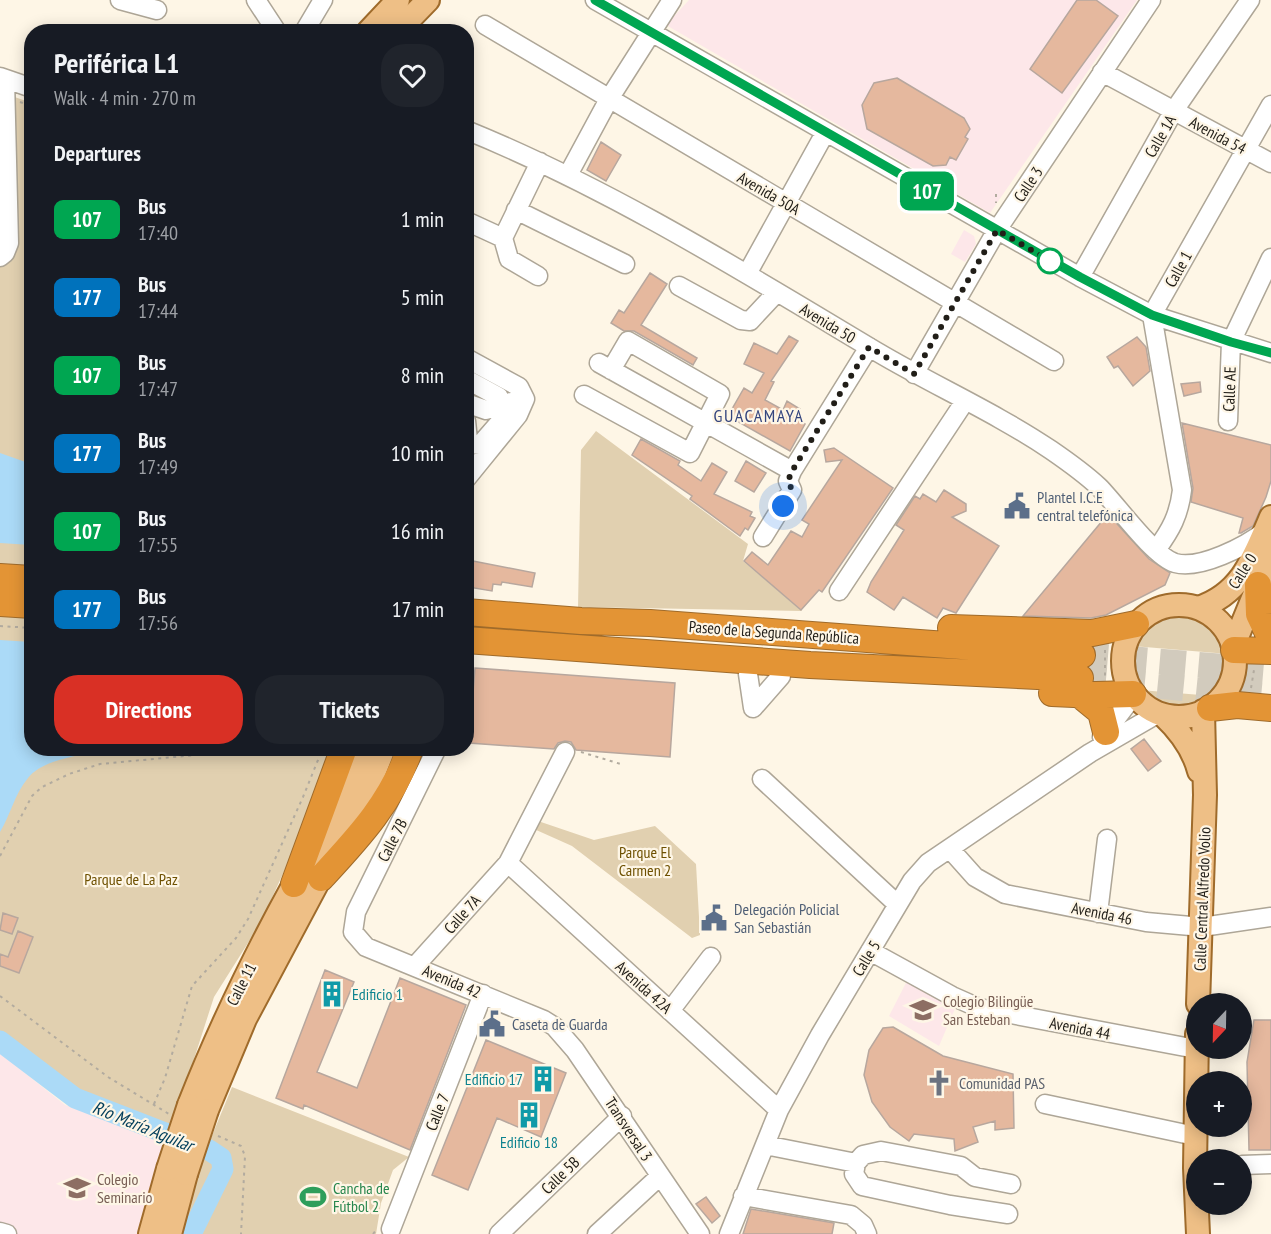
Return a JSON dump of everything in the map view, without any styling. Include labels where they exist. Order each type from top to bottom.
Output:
[{"type":"highway","points":[[1254,574],[1259,614],[1271,639]]},
{"type":"highway","points":[[0,577],[24,578]]},
{"type":"highway","points":[[0,603],[24,604]]},
{"type":"highway","points":[[474,606],[502,615]]},
{"type":"highway","name":"Paseo de la Segunda República","points":[[474,613],[581,621],[650,623],[1080,676]]},
{"type":"highway","points":[[650,623],[818,624],[1044,633],[1092,633],[1136,624]]},
{"type":"highway","name":"Paseo de la Segunda República","points":[[474,641],[810,665],[1080,676]]},
{"type":"highway","points":[[474,650],[500,643]]},
{"type":"highway","points":[[613,652],[748,674],[781,676],[1080,676],[1133,694]]},
{"type":"highway","points":[[1080,676],[1101,712],[1106,732]]},
{"type":"highway","points":[[1206,710],[1237,705],[1271,708]]},
{"type":"highway","points":[[294,884],[341,756]]},
{"type":"highway","points":[[321,878],[382,808],[396,786],[407,756]]},
{"type":"main road","points":[[376,24],[398,0]]},
{"type":"main road","points":[[406,24],[428,0]]},
{"type":"main road","name":"Calle 0","points":[[1248,652],[1254,574],[1268,524]]},
{"type":"main road","name":"Calle 0","points":[[1197,608],[1221,599],[1254,574],[1271,554]]},
{"type":"main road","points":[[1171,605],[1197,608],[1220,623],[1248,652],[1224,695],[1206,710],[1183,716],[1161,714],[1133,694],[1127,683],[1122,658],[1124,646],[1136,624],[1158,608],[1171,605]]},
{"type":"main road","name":"Calle Central Alfredo Volio","points":[[1199,993],[1206,710]]},
{"type":"main road","name":"Calle Central Alfredo Volio","points":[[1161,714],[1177,728],[1190,748],[1204,795]]},
{"type":"main road","name":"Calle 11","points":[[170,1234],[177,1172],[191,1111],[228,1010],[294,884],[338,810],[362,756]]},
{"type":"main road","name":"Calle 11","points":[[191,1111],[245,1019],[321,878],[369,786],[381,756]]},
{"type":"main road","name":"Calle 11","points":[[150,1234],[177,1172]]},
{"type":"main road","points":[[1197,1215],[1198,1234]]},
{"type":"street","points":[[120,0],[157,10]]},
{"type":"street","points":[[256,0],[271,24]]},
{"type":"street","points":[[309,24],[323,0]]},
{"type":"street","points":[[595,0],[825,133],[1080,277],[1152,315],[1271,353]]},
{"type":"street","points":[[568,175],[609,99],[672,0]]},
{"type":"street","name":"Calle 3","points":[[914,374],[997,230],[1151,0]]},
{"type":"street","name":"Calle 1A","points":[[1080,277],[1173,112],[1250,0]]},
{"type":"street","name":"Avenida 50A","points":[[485,26],[1054,361]]},
{"type":"street","name":"Avenida 54","points":[[1102,72],[1271,163]]},
{"type":"street","points":[[0,257],[8,248],[9,243],[2,78],[24,85]]},
{"type":"street","name":"Calle 1","points":[[1152,315],[1244,148],[1271,105]]},
{"type":"street","name":"Avenida 50","points":[[474,133],[568,175],[747,274],[914,374],[1050,449],[1100,488],[1156,550],[1172,562],[1182,564],[1230,552],[1249,543],[1268,524]]},
{"type":"street","points":[[747,274],[825,133]]},
{"type":"street","points":[[474,143],[513,150]]},
{"type":"street","points":[[537,276],[509,259],[503,238],[540,162]]},
{"type":"street","points":[[516,210],[625,264]]},
{"type":"street","points":[[474,225],[503,238]]},
{"type":"street","name":"Calle AE","points":[[1228,421],[1231,342],[1271,258]]},
{"type":"street","points":[[679,286],[741,320],[750,321],[777,292]]},
{"type":"street","points":[[1152,315],[1182,490],[1176,519],[1156,550]]},
{"type":"street","points":[[584,395],[690,453],[706,423],[720,394],[627,341],[605,366],[706,423],[792,471]]},
{"type":"street","points":[[763,537],[792,490],[788,481],[792,471],[869,347]]},
{"type":"street","points":[[474,362],[519,387],[525,399],[486,410],[474,406]]},
{"type":"street","points":[[474,383],[511,402]]},
{"type":"street","points":[[839,591],[965,401]]},
{"type":"street","points":[[474,444],[480,445],[507,414],[511,402]]},
{"type":"street","points":[[474,465],[511,402]]},
{"type":"street","points":[[1230,552],[1241,556],[1254,574]]},
{"type":"street","name":"Calle 5","points":[[1090,753],[1133,694]]},
{"type":"street","points":[[1206,710],[1236,716],[1271,718]]},
{"type":"street","name":"Calle 5","points":[[729,1234],[779,1110],[897,904],[928,863],[1090,753],[1161,714]]},
{"type":"street","name":"Calle 7A","points":[[416,965],[508,863],[565,752]]},
{"type":"street","name":"Calle 7B","points":[[353,932],[353,919],[363,895],[433,756]]},
{"type":"street","points":[[762,779],[897,904]]},
{"type":"street","points":[[1098,913],[1107,839]]},
{"type":"street","name":"Avenida 46","points":[[950,849],[963,866],[997,890],[1098,913],[1146,922],[1202,927],[1271,917]]},
{"type":"street","name":"Avenida 42A","points":[[508,863],[779,1110]]},
{"type":"street","name":"Avenida 42","points":[[353,932],[366,946],[416,965],[555,1027]]},
{"type":"street","name":"Avenida 44","points":[[870,951],[952,996],[979,1008],[1186,1040]]},
{"type":"street","points":[[670,1011],[711,957]]},
{"type":"street","name":"Calle 7","points":[[391,1229],[483,994]]},
{"type":"street","name":"Transversal 3","points":[[555,1027],[575,1050],[622,1116],[700,1234]]},
{"type":"street","points":[[1045,1104],[1186,1134]]},
{"type":"street","name":"Calle 5B","points":[[499,1234],[622,1116]]},
{"type":"street","points":[[765,1145],[856,1163]]},
{"type":"street","points":[[1008,1214],[960,1207],[862,1186],[854,1173],[856,1163],[863,1155],[880,1151],[961,1166],[975,1176],[1011,1184]]},
{"type":"street","points":[[1252,1165],[1271,1164]]},
{"type":"street","points":[[597,1234],[660,1176]]},
{"type":"street","points":[[743,1196],[851,1215],[863,1225],[867,1234]]},
{"type":"street","points":[[0,1232],[7,1234]]},
{"type":"path","points":[[0,626],[24,628]]},
{"type":"path","points":[[1248,652],[1264,695]]},
{"type":"path","points":[[565,752],[601,757],[624,765]]},
{"type":"path","points":[[0,856],[32,796],[42,787],[69,774],[100,764],[185,756]]},
{"type":"path","points":[[154,1104],[165,1078],[192,986],[236,938],[248,919],[303,797],[318,756]]},
{"type":"path","points":[[0,996],[108,1077],[154,1104],[191,1111]]},
{"type":"path","points":[[213,1135],[241,1146],[245,1156],[241,1234]]},
{"type":"shaded area","points":[[689,0],[1137,0],[990,213],[666,25]]},
{"type":"shaded area","points":[[964,230],[974,236],[976,244],[965,262],[951,254]]},
{"type":"shaded area","name":"Colegio Bilingüe San Esteban","points":[[908,979],[957,1004],[939,1046],[889,1016]]},
{"type":"shaded area","name":"Colegio Seminario","points":[[0,1053],[65,1105],[167,1141],[142,1234],[0,1234]]},
{"type":"green space","name":"Parque de La Paz","points":[[0,92],[24,100],[24,756],[333,756],[306,823],[260,924],[214,997],[172,1127],[79,1089],[0,1032]]},
{"type":"green space","points":[[596,431],[748,544],[743,561],[802,611],[578,607],[581,450]]},
{"type":"green space","points":[[1184,610],[1200,616],[1213,625],[1222,637],[1228,654],[1133,646],[1142,630],[1152,619],[1166,613]]},
{"type":"green space","points":[[1140,690],[1213,696],[1193,706],[1175,709],[1158,704]]},
{"type":"green space","name":"Parque El Carmen 2","points":[[538,821],[594,840],[655,826],[696,864],[700,935],[692,938],[572,846],[534,829]]},
{"type":"green space","points":[[232,1087],[409,1157],[393,1170],[381,1203],[376,1234],[182,1234],[202,1160]]},
{"type":"water","points":[[0,453],[24,462],[24,545],[0,543]]},
{"type":"water","points":[[0,640],[24,642],[24,756],[74,756],[52,762],[38,769],[28,778],[0,832]]},
{"type":"building","points":[[1077,0],[1096,0],[1118,16],[1062,93],[1030,69]]},
{"type":"building","points":[[897,78],[964,118],[970,129],[965,137],[968,139],[956,160],[950,157],[946,165],[933,166],[867,129],[862,105],[874,83]]},
{"type":"building","points":[[601,142],[621,155],[606,181],[587,170]]},
{"type":"building","points":[[650,273],[667,284],[641,325],[697,358],[693,365],[634,331],[624,331],[611,323],[619,310],[624,313]]},
{"type":"building","points":[[789,336],[798,341],[771,381],[774,382],[765,400],[783,410],[787,401],[800,409],[795,418],[805,424],[790,451],[728,416],[744,388],[752,393],[764,373],[744,364],[754,343],[777,354]]},
{"type":"building","points":[[1137,337],[1146,347],[1150,371],[1133,386],[1118,366],[1114,368],[1107,357]]},
{"type":"building","points":[[1200,382],[1201,392],[1184,396],[1181,384]]},
{"type":"building","points":[[1182,423],[1271,445],[1271,481],[1253,526],[1239,533],[1243,518],[1191,502],[1193,488]]},
{"type":"building","points":[[641,439],[680,461],[678,465],[701,481],[712,463],[727,472],[714,494],[752,512],[750,516],[755,518],[748,530],[745,528],[740,536],[690,499],[692,496],[632,455]]},
{"type":"building","points":[[834,448],[893,488],[822,592],[819,590],[801,610],[744,561],[752,552],[768,565],[791,531],[802,537],[809,524],[802,520],[842,460],[826,462],[824,450]]},
{"type":"building","points":[[746,461],[766,473],[754,492],[735,481]]},
{"type":"building","points":[[944,490],[966,504],[966,511],[952,517],[999,546],[956,613],[943,608],[937,618],[903,597],[894,610],[867,592],[871,582],[904,530],[896,525],[915,496],[920,499],[923,494],[936,502]]},
{"type":"building","points":[[1108,514],[1149,559],[1170,573],[1165,585],[1106,615],[1091,618],[1023,616]]},
{"type":"building","points":[[474,561],[535,573],[532,587],[502,582],[501,585],[493,584],[492,591],[474,588]]},
{"type":"building","points":[[475,668],[675,683],[670,757],[576,750],[571,742],[565,741],[558,743],[554,749],[474,743]]},
{"type":"building","points":[[1144,739],[1161,761],[1148,771],[1131,749]]},
{"type":"building","points":[[3,913],[18,918],[12,934],[0,930]]},
{"type":"building","points":[[18,931],[33,937],[19,973],[0,966],[0,954],[8,957]]},
{"type":"building","points":[[325,970],[354,982],[317,1072],[357,1088],[400,978],[466,1005],[410,1150],[304,1105],[303,1109],[276,1098]]},
{"type":"building","points":[[1254,1020],[1271,1020],[1271,1150],[1249,1149],[1249,1137],[1252,1137],[1252,1071],[1247,1071],[1247,1062],[1248,1059],[1252,1059]]},
{"type":"building","name":"Comunidad PAS","points":[[893,1027],[943,1056],[1013,1074],[1014,1128],[995,1130],[995,1121],[973,1127],[978,1142],[955,1151],[954,1139],[914,1134],[909,1141],[890,1127],[872,1102],[864,1075],[869,1050],[883,1028]]},
{"type":"building","points":[[486,1040],[566,1073],[541,1137],[497,1118],[468,1190],[432,1175]]},
{"type":"building","points":[[706,1197],[720,1216],[712,1223],[696,1204]]},
{"type":"building","points":[[751,1209],[834,1223],[832,1234],[743,1234]]},
{"type":"waterway","name":"Río María Aguilar","points":[[0,1041],[75,1098],[209,1150],[221,1158],[223,1169],[191,1234]]},
{"type":"tunnel","points":[[1082,655],[1271,671]]},
{"type":"tunnel","points":[[1080,678],[1265,696]]},
{"type":"bus line","name":"107","points":[[595,0],[825,133],[1080,277],[1152,315],[1271,353]]},
{"type":"place","name":"Plantel I.C.E central telefónica","points":[[1017,506]]},
{"type":"place","name":"Delegación Policial San Sebastián","points":[[714,918]]},
{"type":"place","name":"Edificio 1","points":[[332,994]]},
{"type":"place","name":"Colegio Bilingüe San Esteban","points":[[923,1010]]},
{"type":"place","name":"Caseta de Guarda","points":[[492,1024]]},
{"type":"place","name":"Edificio 17","points":[[543,1079]]},
{"type":"place","name":"Comunidad PAS","points":[[939,1083]]},
{"type":"place","name":"Edificio 18","points":[[529,1115]]},
{"type":"place","name":"Colegio Seminario","points":[[77,1188]]},
{"type":"place","name":"Cancha de Fútbol 2","points":[[313,1197]]},
{"type":"district","name":"GUACAMAYA","points":[[759,415]]},
{"type":"route","points":[[783,506],[792,490],[788,481],[792,471],[869,347],[914,374],[997,230],[1059,266],[1050,261]]}]
